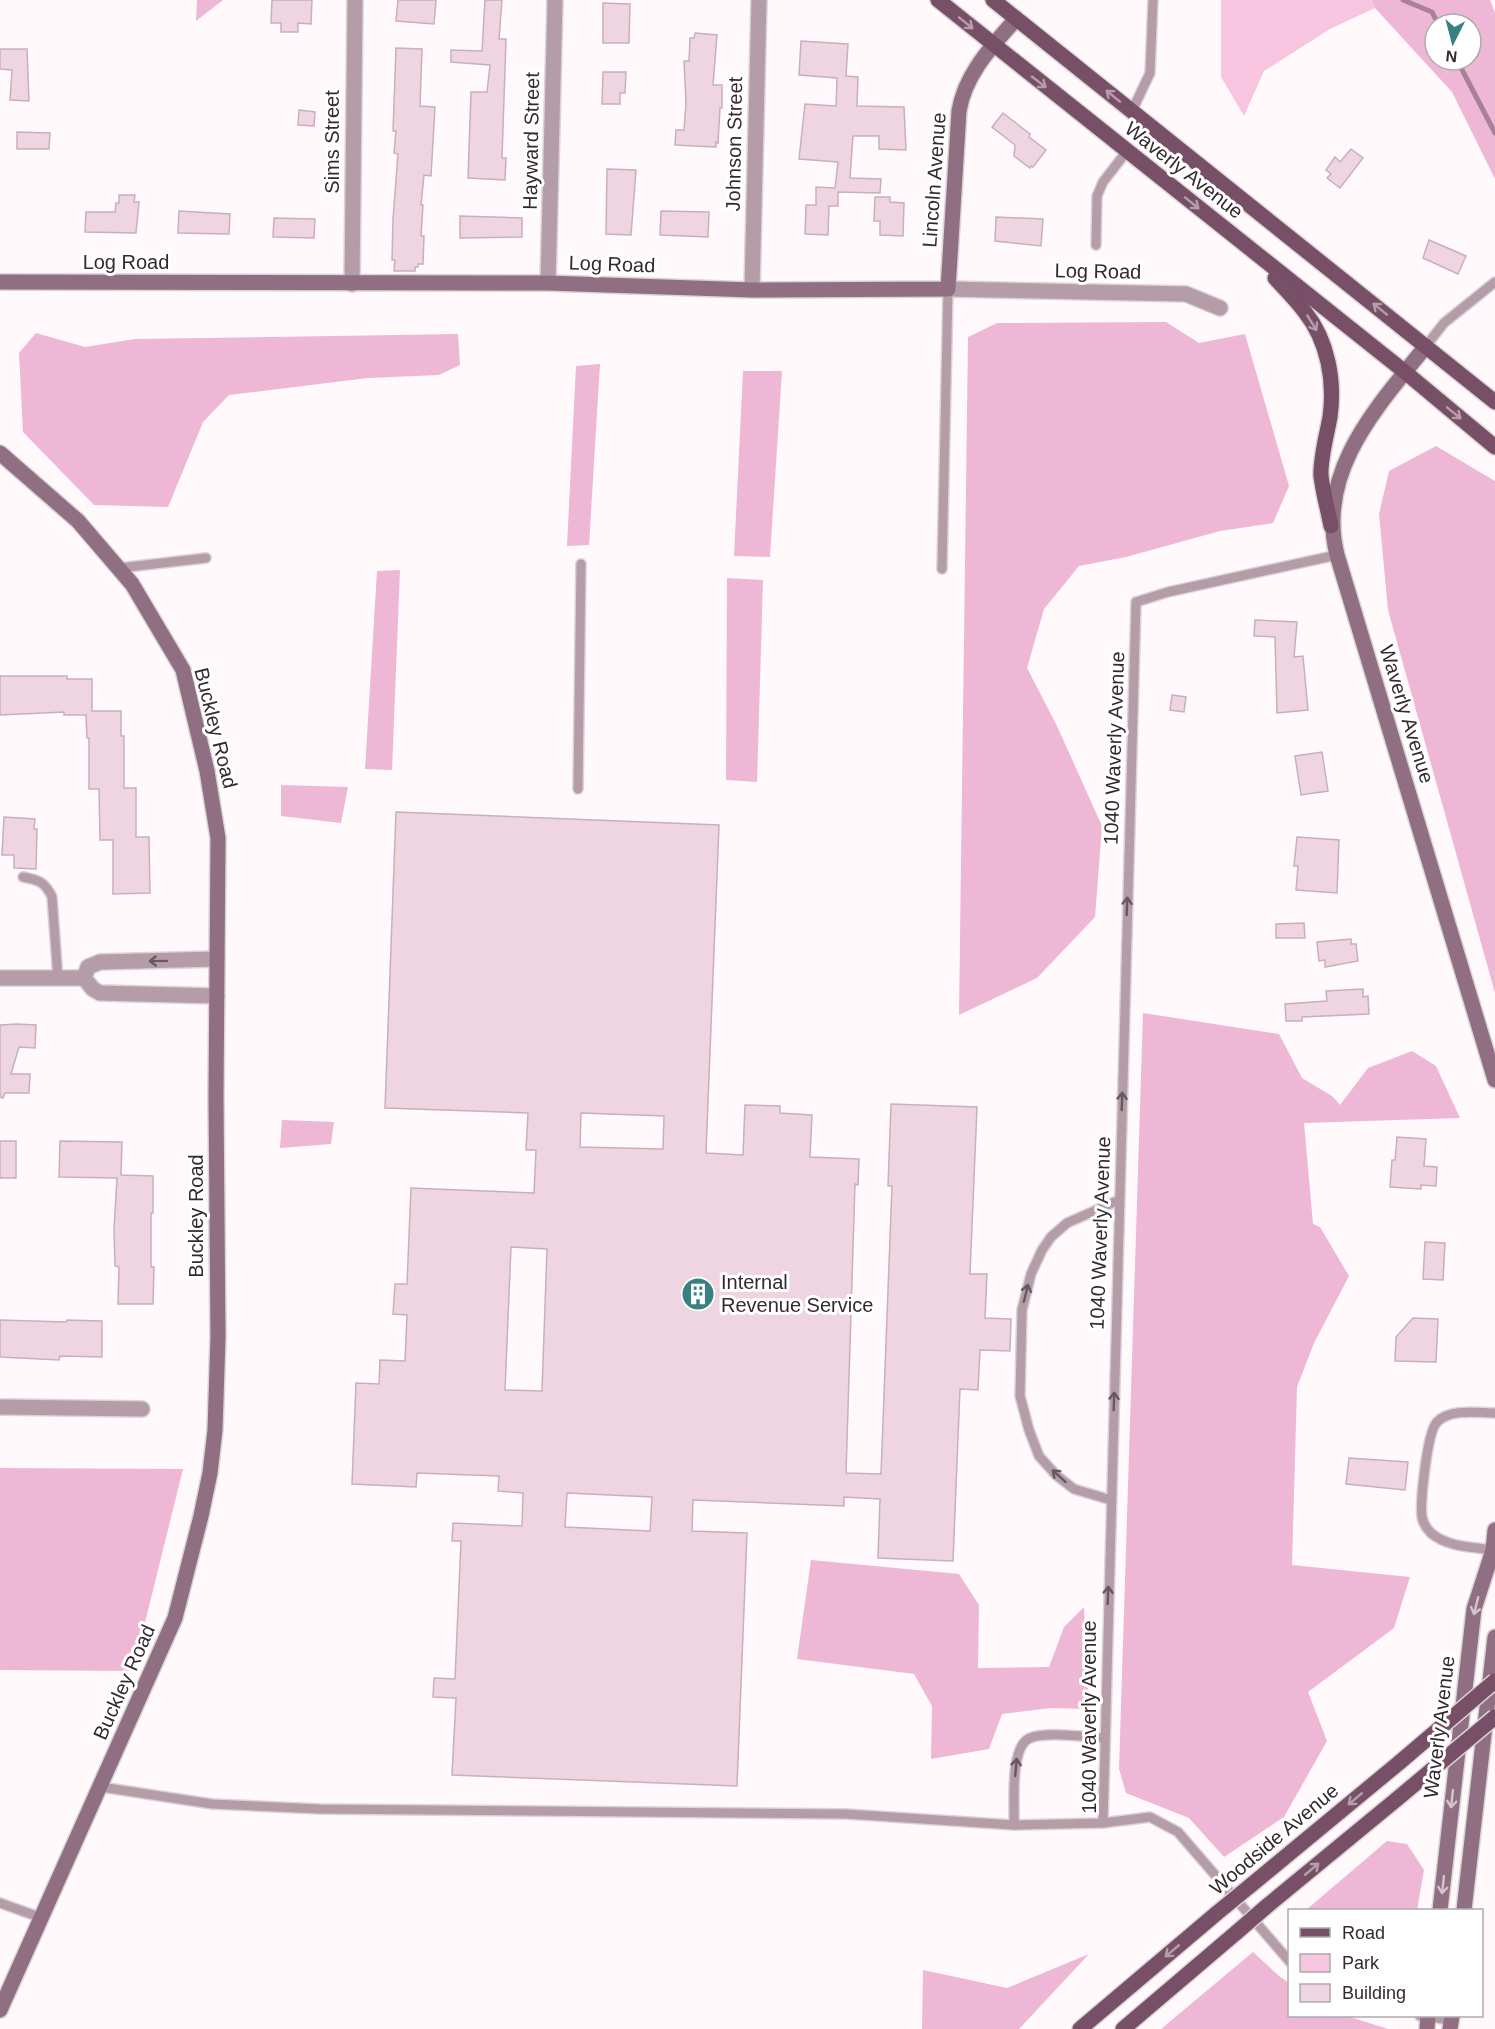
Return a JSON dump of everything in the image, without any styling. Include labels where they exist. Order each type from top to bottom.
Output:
[{"type":"main road","name":"Waverly Avenue","points":[[938,0],[1405,372]]},
{"type":"main road","name":"Waverly Avenue","points":[[993,0],[1426,346]]},
{"type":"main road","points":[[1246,246],[1305,312],[1325,348],[1332,390],[1321,474],[1331,526]]},
{"type":"main road","points":[[1426,346],[1495,402]]},
{"type":"main road","points":[[1405,372],[1495,447]]},
{"type":"main road","name":"Woodside Avenue","points":[[1080,2029],[1495,1681]]},
{"type":"main road","points":[[1123,2029],[1495,1717]]},
{"type":"street","name":"Sims Street","points":[[352,284],[355,0]]},
{"type":"street","name":"Hayward Street","points":[[548,284],[555,0]]},
{"type":"street","name":"Johnson Street","points":[[752,290],[759,0]]},
{"type":"street","name":"Lincoln Avenue","points":[[948,289],[961,97],[978,66],[1016,19]]},
{"type":"street","name":"Log Road","points":[[0,282],[548,284],[752,290],[948,289],[1186,294],[1220,308]]},
{"type":"street","name":"Waverly Avenue","points":[[1426,346],[1364,427],[1348,454],[1338,483],[1331,526],[1337,555],[1495,1080]]},
{"type":"street","name":"Buckley Road","points":[[0,453],[78,520],[119,568],[132,584],[183,670],[207,771],[218,838],[218,1367],[210,1473],[192,1556],[175,1618],[0,2010]]},
{"type":"street","points":[[84,978],[88,967],[100,962],[217,959]]},
{"type":"street","points":[[0,978],[84,978]]},
{"type":"street","points":[[84,978],[93,990],[100,993],[217,996]]},
{"type":"street","points":[[0,1407],[142,1409]]},
{"type":"street","name":"Waverly Avenue","points":[[1495,1530],[1493,1550],[1495,1577]]},
{"type":"street","name":"Waverly Avenue","points":[[1440,1909],[1474,1609],[1493,1550]]},
{"type":"street","points":[[1464,1909],[1495,1638]]},
{"type":"lane","points":[[1132,111],[1150,73],[1153,0]]},
{"type":"lane","points":[[1096,245],[1097,196],[1102,182],[1127,151]]},
{"type":"lane","points":[[1426,346],[1444,323],[1495,282]]},
{"type":"lane","points":[[942,569],[948,289]]},
{"type":"lane","name":"1040 Waverly Avenue","points":[[1288,1960],[1178,1833],[1150,1817],[1103,1823],[1136,602],[1168,592],[1337,555]]},
{"type":"lane","points":[[119,568],[206,558]]},
{"type":"lane","points":[[578,789],[581,564]]},
{"type":"lane","points":[[23,877],[37,880],[47,886],[52,897],[58,979]]},
{"type":"lane","points":[[1111,1500],[1074,1489],[1056,1475],[1039,1456],[1020,1396],[1020,1364],[1022,1310],[1031,1274],[1042,1250],[1051,1237],[1067,1223],[1119,1200]]},
{"type":"lane","points":[[1493,1550],[1444,1542],[1430,1532],[1422,1521],[1421,1504],[1430,1434],[1436,1423],[1452,1414],[1495,1413]]},
{"type":"lane","points":[[1014,1825],[1016,1761],[1022,1743],[1031,1737],[1045,1735],[1104,1738]]},
{"type":"lane","points":[[101,1787],[212,1804],[309,1809],[846,1814],[1014,1825],[1103,1823]]},
{"type":"lane","points":[[0,1903],[42,1918]]},
{"type":"lane","points":[[1426,2019],[1451,2021]]},
{"type":"green space","points":[[1221,0],[1372,0],[1375,8],[1330,29],[1264,71],[1244,116],[1221,77]]},
{"type":"shaded area","points":[[197,0],[223,0],[196,21]]},
{"type":"shaded area","points":[[1372,0],[1490,0],[1495,13],[1495,179],[1452,92],[1434,72],[1483,72],[1483,12],[1423,12],[1423,60],[1375,8]]},
{"type":"shaded area","points":[[1166,322],[1199,343],[1245,334],[1289,486],[1273,523],[1220,531],[1126,557],[1079,566],[1044,609],[1027,668],[1057,726],[1102,826],[1095,917],[1037,978],[959,1015],[968,337],[997,323]]},
{"type":"shaded area","points":[[36,333],[85,347],[135,339],[458,334],[460,365],[439,375],[368,378],[229,395],[203,422],[168,507],[94,505],[23,432],[19,353]]},
{"type":"shaded area","points":[[600,364],[589,545],[567,546],[576,366]]},
{"type":"shaded area","points":[[743,371],[782,371],[770,557],[734,556]]},
{"type":"shaded area","points":[[1436,446],[1495,481],[1495,993],[1388,610],[1379,514],[1389,471]]},
{"type":"shaded area","points":[[400,570],[392,770],[365,769],[377,571]]},
{"type":"shaded area","points":[[727,578],[763,580],[757,782],[726,780]]},
{"type":"shaded area","points":[[281,785],[348,787],[341,823],[281,816]]},
{"type":"shaded area","points":[[1143,1013],[1279,1034],[1302,1078],[1332,1096],[1340,1105],[1368,1068],[1412,1051],[1436,1066],[1460,1118],[1304,1123],[1313,1224],[1320,1227],[1349,1276],[1314,1343],[1297,1387],[1292,1565],[1410,1577],[1394,1628],[1308,1692],[1327,1741],[1284,1817],[1224,1857],[1189,1818],[1126,1793],[1119,1769]]},
{"type":"shaded area","points":[[282,1120],[334,1122],[331,1144],[280,1148]]},
{"type":"shaded area","points":[[0,1468],[183,1469],[133,1671],[0,1670]]},
{"type":"shaded area","points":[[811,1560],[959,1574],[979,1605],[978,1668],[1049,1667],[1064,1627],[1084,1607],[1089,1709],[1051,1708],[1002,1714],[989,1749],[931,1759],[932,1706],[914,1674],[797,1659]]},
{"type":"shaded area","points":[[1387,1841],[1407,1844],[1424,1870],[1417,1909],[1307,1909]]},
{"type":"shaded area","points":[[1253,1952],[1288,1982],[1288,2017],[1350,2017],[1388,2029],[1161,2029]]},
{"type":"shaded area","points":[[1089,1954],[1019,2029],[922,2029],[923,1970],[1007,1988]]},
{"type":"building","points":[[272,0],[312,0],[311,24],[298,23],[298,32],[281,32],[281,23],[271,23]]},
{"type":"building","points":[[398,0],[436,0],[434,24],[396,21]]},
{"type":"building","points":[[485,0],[502,0],[499,39],[506,39],[502,158],[506,158],[505,180],[468,178],[471,92],[487,92],[490,65],[451,62],[451,50],[482,51]]},
{"type":"building","points":[[603,3],[630,4],[629,43],[603,43]]},
{"type":"building","points":[[695,33],[717,35],[713,85],[722,85],[722,108],[720,108],[716,147],[675,145],[676,130],[684,130],[686,103],[684,61],[689,61],[690,38],[694,38]]},
{"type":"building","points":[[801,41],[848,44],[846,76],[858,77],[857,106],[904,107],[906,150],[879,149],[879,136],[853,136],[850,178],[881,179],[880,193],[838,192],[838,206],[829,206],[828,235],[805,234],[806,205],[816,205],[816,187],[835,188],[838,162],[799,159],[805,104],[836,106],[837,78],[799,75]]},
{"type":"building","points":[[396,48],[422,49],[420,106],[435,107],[431,176],[424,175],[421,205],[423,205],[421,236],[424,236],[423,264],[418,264],[415,271],[394,271],[395,260],[392,260],[398,154],[394,153],[396,131],[393,131]]},
{"type":"building","points":[[0,49],[27,49],[29,101],[10,100],[12,70],[0,69]]},
{"type":"building","points":[[603,72],[626,72],[625,93],[620,93],[620,104],[602,104]]},
{"type":"building","points":[[299,110],[315,112],[314,126],[298,125]]},
{"type":"building","points":[[1003,113],[1046,150],[1033,167],[1030,168],[1014,156],[1015,145],[992,127]]},
{"type":"building","points":[[17,132],[50,133],[49,149],[17,149]]},
{"type":"building","points":[[1351,149],[1363,158],[1340,188],[1327,178],[1331,174],[1326,170],[1335,157],[1340,162]]},
{"type":"building","points":[[607,169],[636,170],[631,235],[606,234]]},
{"type":"building","points":[[119,195],[135,195],[134,202],[139,202],[136,233],[85,232],[86,212],[115,212],[116,203],[119,203]]},
{"type":"building","points":[[875,197],[890,197],[890,202],[904,203],[903,236],[880,235],[880,221],[874,221]]},
{"type":"building","points":[[179,211],[230,214],[229,234],[178,233]]},
{"type":"building","points":[[661,211],[709,212],[708,237],[660,235]]},
{"type":"building","points":[[460,216],[522,218],[522,237],[460,238]]},
{"type":"building","points":[[996,217],[1043,219],[1041,246],[995,241]]},
{"type":"building","points":[[274,218],[315,219],[314,238],[273,237]]},
{"type":"building","points":[[1429,240],[1466,256],[1458,274],[1423,258]]},
{"type":"building","points":[[1255,620],[1297,622],[1294,657],[1303,656],[1308,710],[1277,713],[1275,637],[1254,636]]},
{"type":"building","points":[[0,676],[67,676],[67,679],[92,679],[92,711],[121,711],[121,736],[124,736],[124,788],[136,788],[136,837],[149,837],[150,893],[113,894],[113,840],[100,840],[99,789],[89,789],[89,738],[87,738],[86,715],[64,715],[64,712],[0,715]]},
{"type":"building","points":[[1172,695],[1186,697],[1184,712],[1170,710]]},
{"type":"building","points":[[1322,752],[1328,791],[1301,795],[1295,756]]},
{"type":"building","name":"Internal Revenue Service","points":[[396,812],[719,825],[706,1153],[743,1155],[745,1105],[780,1106],[780,1113],[812,1115],[810,1157],[859,1159],[858,1185],[855,1184],[846,1473],[881,1474],[892,1186],[888,1186],[891,1104],[977,1107],[970,1274],[987,1274],[985,1318],[1011,1319],[1010,1351],[980,1350],[978,1390],[960,1389],[953,1561],[878,1558],[880,1499],[844,1497],[844,1506],[693,1500],[692,1531],[747,1533],[737,1786],[452,1775],[456,1698],[433,1697],[434,1678],[455,1679],[461,1541],[452,1541],[453,1523],[522,1526],[523,1493],[498,1491],[499,1476],[417,1473],[416,1487],[352,1484],[356,1383],[379,1384],[380,1360],[405,1361],[407,1315],[393,1314],[395,1284],[407,1284],[411,1188],[534,1193],[536,1150],[526,1150],[528,1113],[385,1108]],"holes":[[[581,1113],[664,1116],[663,1149],[580,1147]],[[511,1247],[547,1249],[542,1391],[505,1390]],[[567,1493],[652,1497],[650,1531],[565,1527]]]},
{"type":"building","points":[[4,817],[35,819],[36,869],[14,868],[14,855],[2,855]]},
{"type":"building","points":[[1297,837],[1339,840],[1337,893],[1296,890],[1298,866],[1294,866]]},
{"type":"building","points":[[1304,923],[1305,938],[1276,938],[1276,924]]},
{"type":"building","points":[[1351,939],[1351,944],[1356,944],[1358,961],[1325,967],[1325,960],[1319,961],[1317,942]]},
{"type":"building","points":[[1363,989],[1363,997],[1368,996],[1369,1014],[1302,1017],[1302,1021],[1286,1021],[1285,1004],[1327,1001],[1326,991]]},
{"type":"building","points":[[0,1025],[36,1025],[35,1048],[19,1047],[11,1074],[30,1074],[29,1093],[5,1093],[3,1098],[0,1097]]},
{"type":"building","points":[[1397,1137],[1426,1139],[1424,1166],[1437,1167],[1436,1186],[1421,1185],[1421,1189],[1390,1187]]},
{"type":"building","points":[[0,1141],[16,1141],[16,1178],[0,1178]]},
{"type":"building","points":[[60,1141],[122,1142],[121,1175],[153,1176],[151,1267],[154,1267],[153,1304],[118,1304],[119,1267],[115,1266],[114,1230],[117,1178],[59,1177]]},
{"type":"building","points":[[1425,1242],[1445,1243],[1443,1280],[1423,1279]]},
{"type":"building","points":[[1413,1318],[1438,1319],[1436,1362],[1395,1361],[1396,1337]]},
{"type":"building","points":[[0,1320],[102,1321],[102,1357],[60,1356],[59,1360],[0,1357]]},
{"type":"building","points":[[1349,1458],[1408,1462],[1405,1490],[1346,1484]]},
{"type":"waterway","points":[[1403,0],[1432,12]]},
{"type":"waterway","points":[[1463,72],[1495,133]]},
{"type":"place","name":"Internal Revenue Service","points":[[698,1294]]}]
